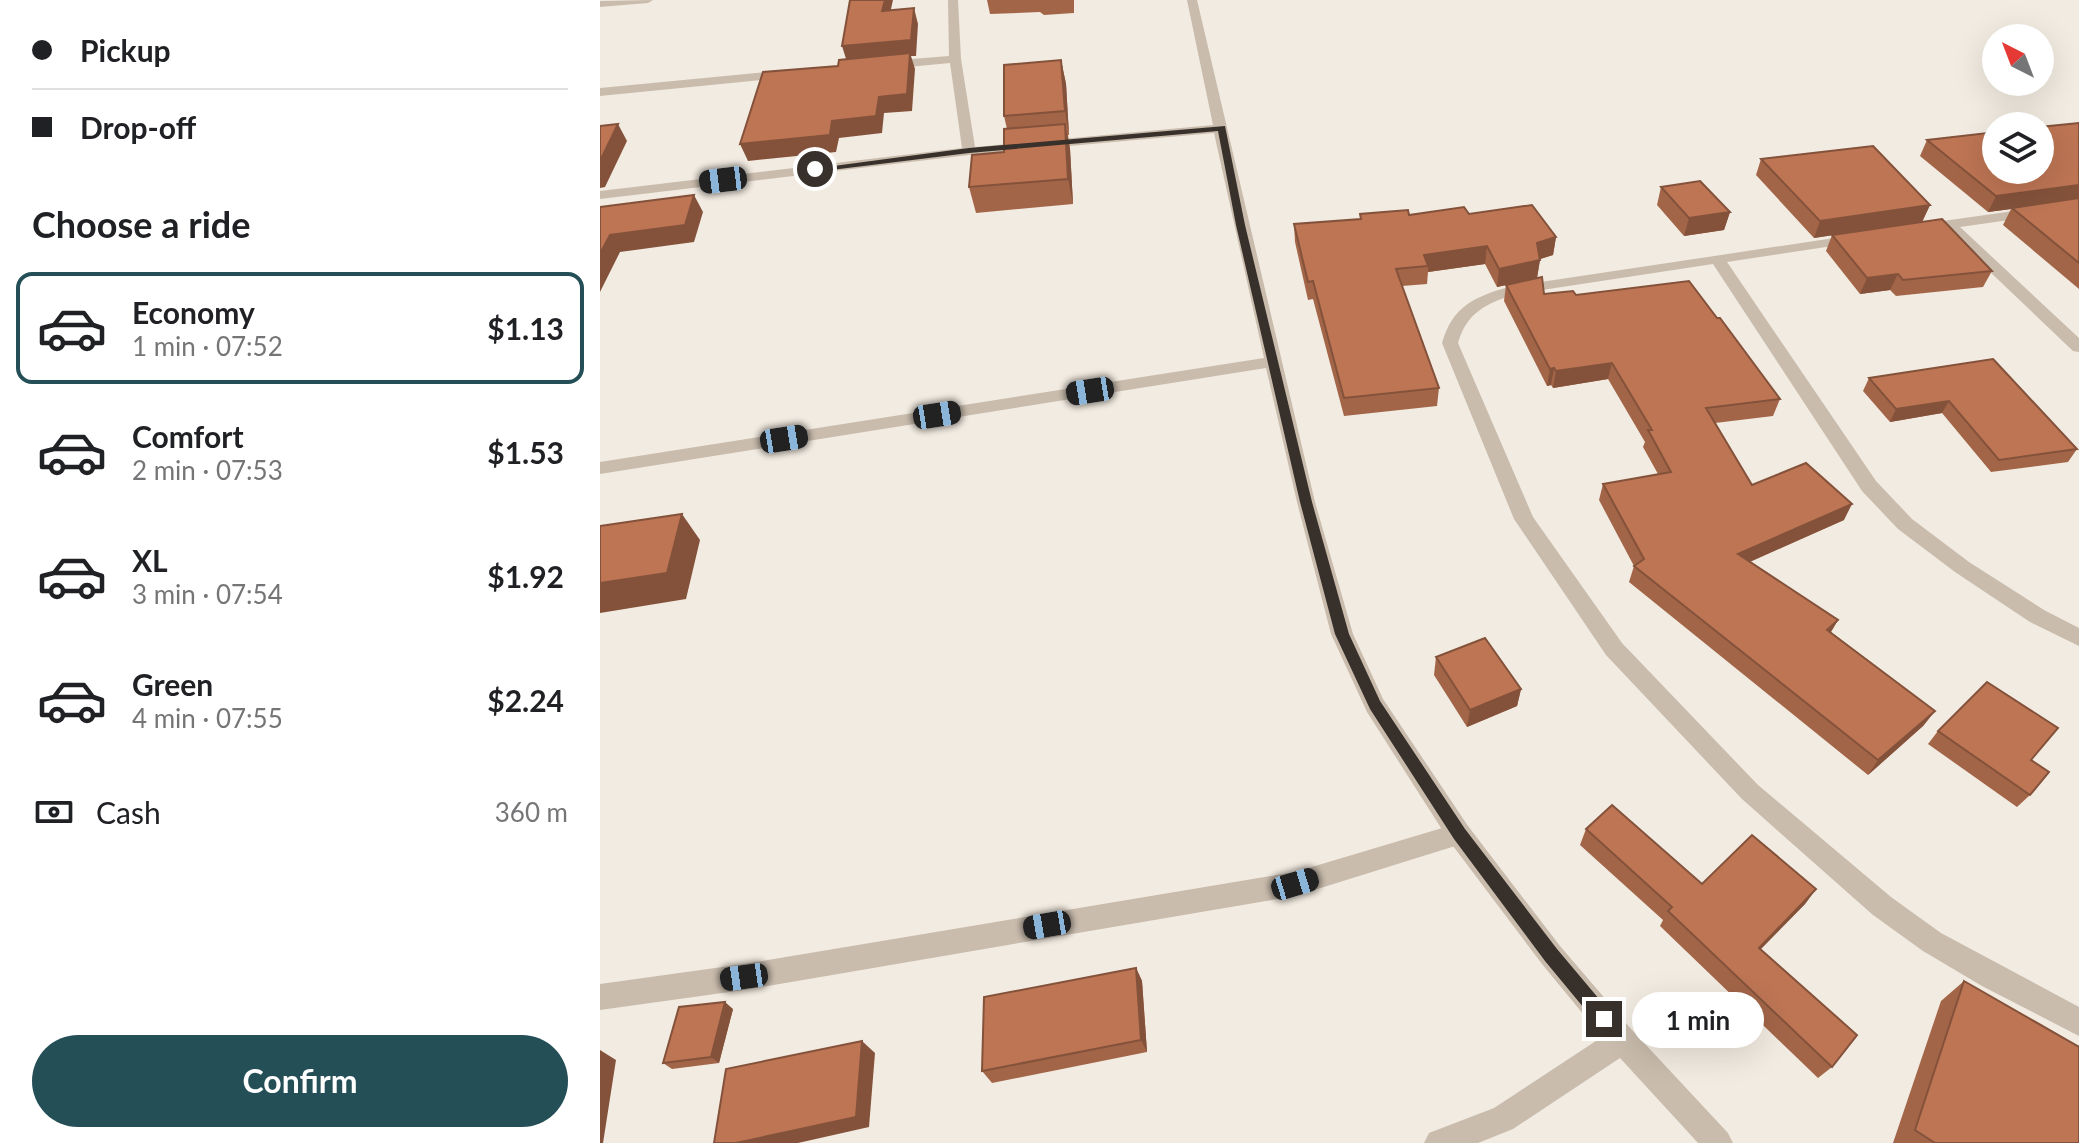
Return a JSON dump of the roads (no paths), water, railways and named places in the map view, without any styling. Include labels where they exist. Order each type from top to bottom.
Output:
[{"type":"street","points":[[600,4],[648,0]]},
{"type":"street","points":[[953,0],[955,59],[969,151]]},
{"type":"street","points":[[1192,0],[1306,502],[1342,634],[1375,705],[1459,834],[1551,955],[1622,1040],[1718,1143]]},
{"type":"street","points":[[878,66],[955,59]]},
{"type":"street","points":[[600,92],[800,73]]},
{"type":"street","points":[[600,195],[969,151],[1222,128]]},
{"type":"street","points":[[1902,231],[2079,206]]},
{"type":"street","points":[[1948,224],[2079,347]]},
{"type":"street","points":[[1872,236],[1513,290],[1465,310],[1454,323],[1450,343],[1524,519],[1614,649],[1750,792],[1882,906],[1932,942],[1991,977],[2079,1022]]},
{"type":"street","points":[[1718,260],[1869,486],[1905,524],[1962,567],[2037,616],[2079,638]]},
{"type":"street","points":[[600,468],[1274,362]]},
{"type":"street","points":[[600,997],[744,977],[1295,884],[1459,834]]},
{"type":"street","points":[[1439,1143],[1503,1119],[1622,1040]]}]
